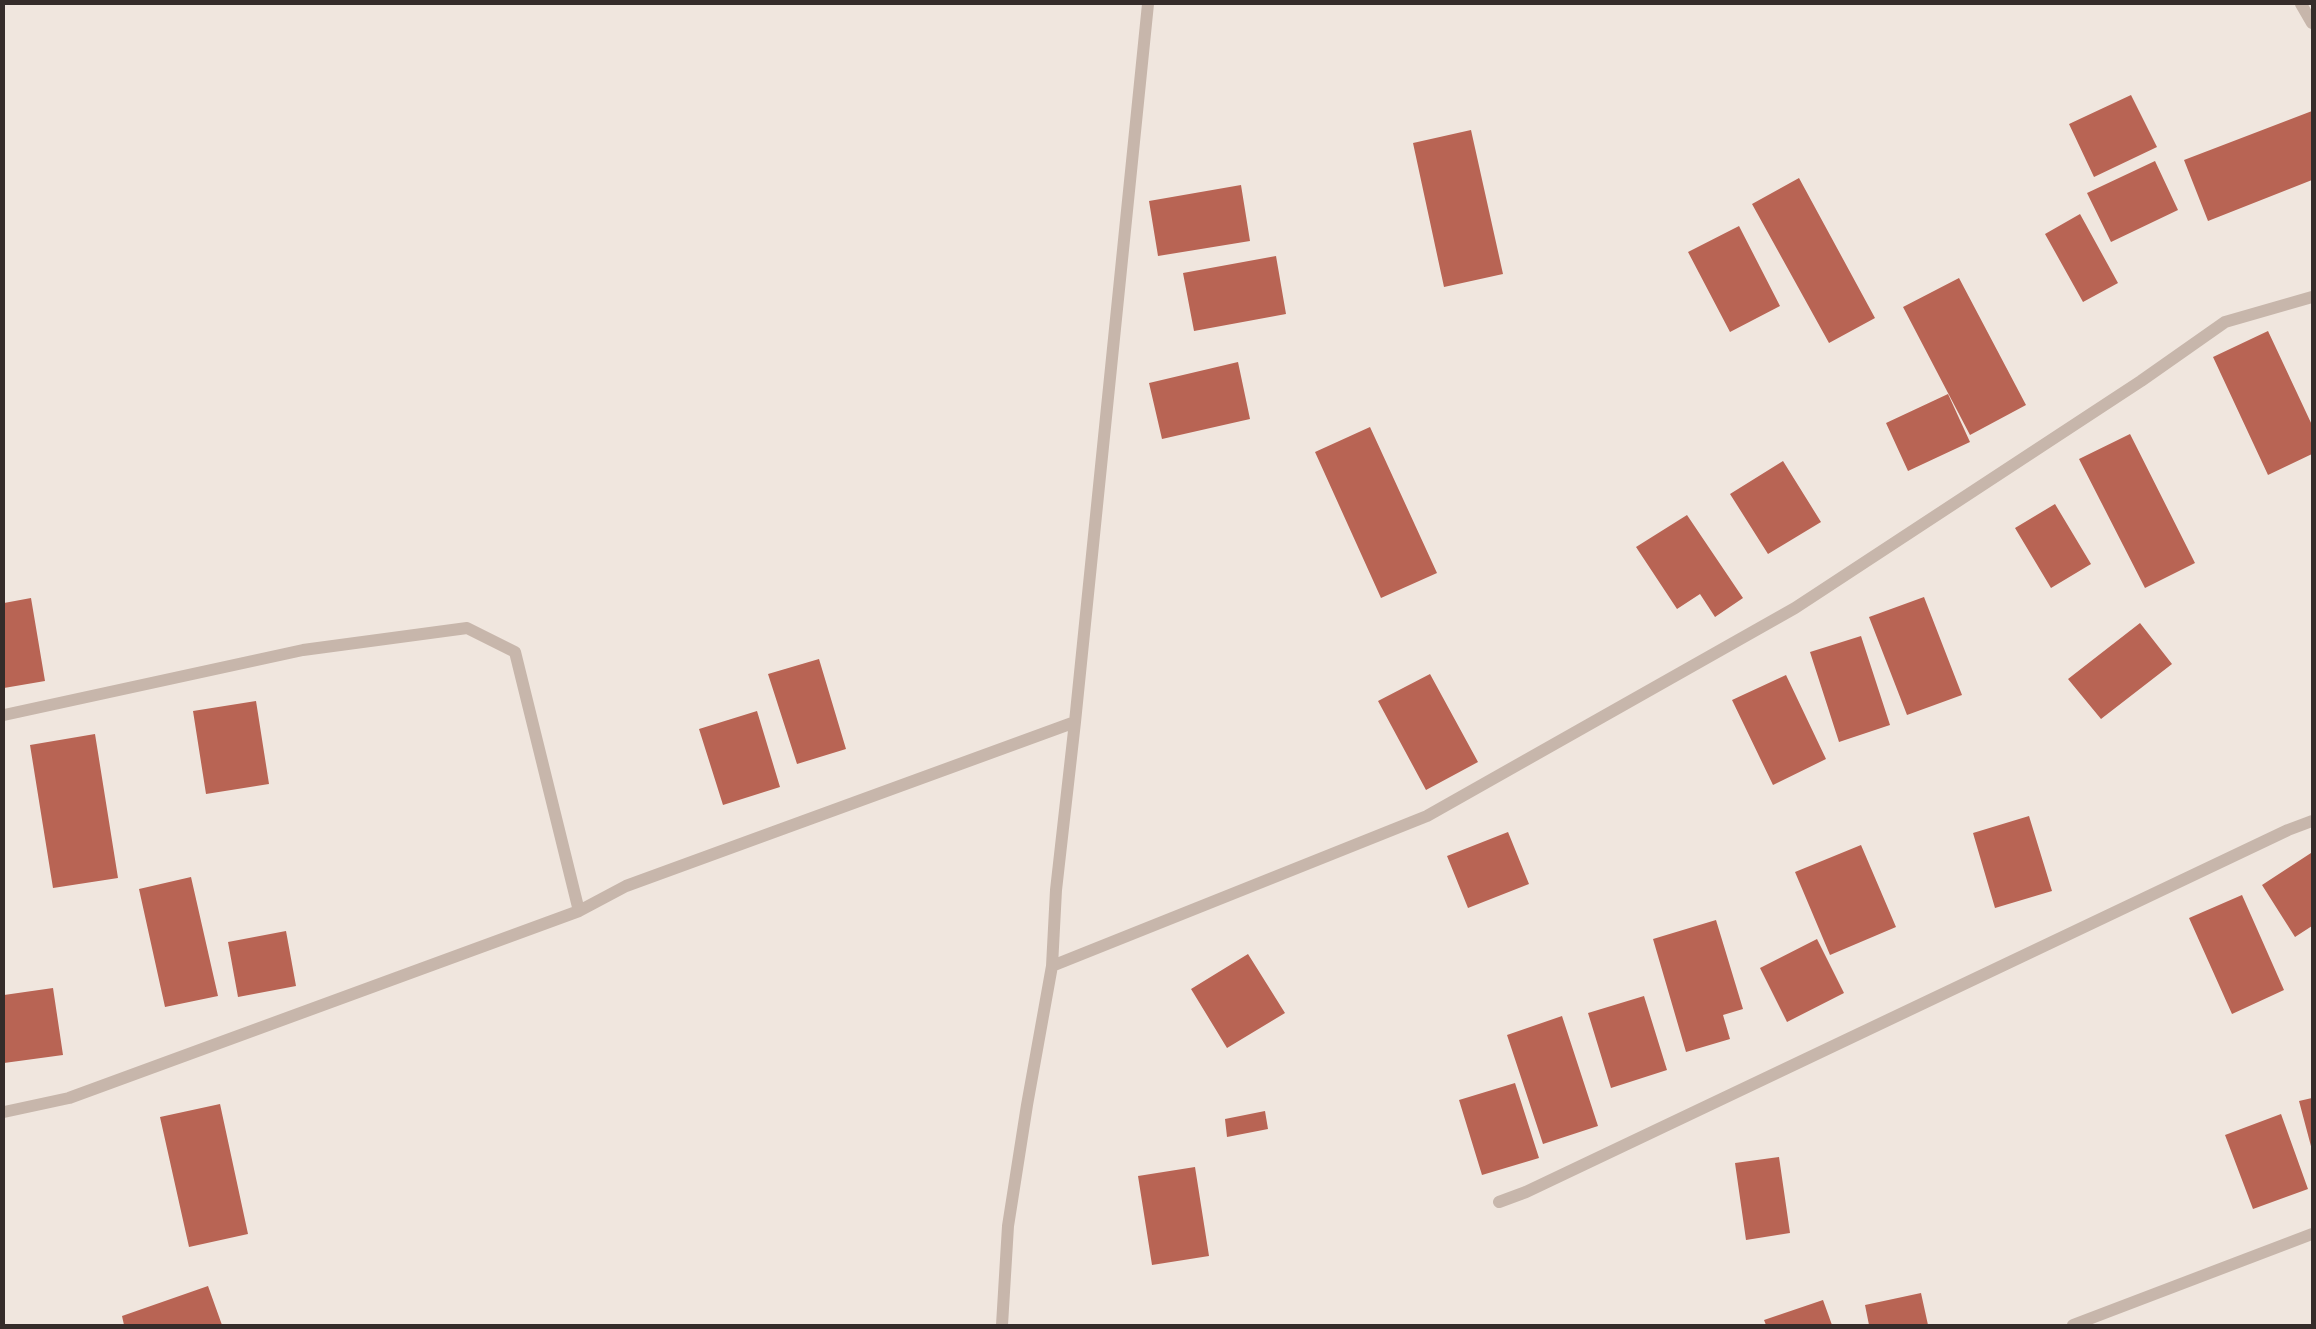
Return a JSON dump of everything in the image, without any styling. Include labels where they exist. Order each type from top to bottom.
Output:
[{"type":"street","points":[[1002,1325],[1008,1226],[1052,966],[1056,890],[1075,722],[1148,4]]},
{"type":"street","points":[[2301,4],[2312,23]]},
{"type":"street","points":[[1052,966],[1427,816],[1795,608],[2132,386],[2225,322],[2312,297]]},
{"type":"street","points":[[4,715],[303,650],[467,628],[515,652],[579,911]]},
{"type":"street","points":[[4,1112],[69,1098],[579,911],[626,886],[1075,722]]},
{"type":"street","points":[[1499,1202],[1526,1192],[2288,830],[2312,821]]},
{"type":"street","points":[[2073,1325],[2312,1234]]},
{"type":"building","points":[[2131,95],[2157,147],[2094,177],[2069,124]]},
{"type":"building","points":[[2312,111],[2312,180],[2208,221],[2184,160]]},
{"type":"building","points":[[1471,130],[1503,274],[1444,287],[1413,143]]},
{"type":"building","points":[[2155,161],[2178,210],[2111,242],[2087,193]]},
{"type":"building","points":[[1799,178],[1875,318],[1829,343],[1752,204]]},
{"type":"building","points":[[1241,185],[1250,241],[1158,256],[1149,201]]},
{"type":"building","points":[[2080,214],[2118,283],[2083,302],[2045,234]]},
{"type":"building","points":[[1739,226],[1780,306],[1730,332],[1688,252]]},
{"type":"building","points":[[1276,256],[1286,314],[1194,331],[1183,273]]},
{"type":"building","points":[[1959,278],[2026,405],[1970,435],[1903,307]]},
{"type":"building","points":[[2268,331],[2312,425],[2312,454],[2268,475],[2213,357]]},
{"type":"building","points":[[1238,362],[1250,419],[1162,439],[1149,383]]},
{"type":"building","points":[[1948,394],[1970,442],[1908,471],[1886,423]]},
{"type":"building","points":[[1370,427],[1437,573],[1381,598],[1315,452]]},
{"type":"building","points":[[2130,434],[2195,563],[2145,588],[2079,459]]},
{"type":"building","points":[[1783,461],[1821,522],[1768,554],[1730,494]]},
{"type":"building","points":[[2055,504],[2091,564],[2051,588],[2015,528]]},
{"type":"building","points":[[1687,515],[1743,598],[1715,617],[1700,594],[1677,609],[1636,547]]},
{"type":"building","points":[[1924,597],[1962,695],[1907,715],[1869,617]]},
{"type":"building","points":[[31,598],[45,681],[4,688],[4,603]]},
{"type":"building","points":[[2140,623],[2172,664],[2101,719],[2068,679]]},
{"type":"building","points":[[1861,636],[1890,725],[1839,742],[1810,652]]},
{"type":"building","points":[[819,659],[846,749],[797,764],[768,674]]},
{"type":"building","points":[[1430,674],[1478,762],[1426,790],[1378,701]]},
{"type":"building","points":[[1786,675],[1826,759],[1773,785],[1732,700]]},
{"type":"building","points":[[256,701],[269,784],[206,794],[193,711]]},
{"type":"building","points":[[757,711],[780,787],[723,805],[699,729]]},
{"type":"building","points":[[95,734],[118,878],[53,888],[30,745]]},
{"type":"building","points":[[2029,816],[2052,891],[1995,908],[1973,833]]},
{"type":"building","points":[[1508,832],[1529,884],[1468,908],[1447,856]]},
{"type":"building","points":[[1861,845],[1896,927],[1830,955],[1795,872]]},
{"type":"building","points":[[2311,853],[2312,926],[2295,937],[2262,885]]},
{"type":"building","points":[[191,877],[218,996],[165,1007],[139,889]]},
{"type":"building","points":[[2242,895],[2284,990],[2232,1014],[2189,918]]},
{"type":"building","points":[[1716,920],[1743,1009],[1723,1015],[1730,1039],[1686,1052],[1653,939]]},
{"type":"building","points":[[286,931],[296,986],[238,997],[228,942]]},
{"type":"building","points":[[1817,939],[1844,993],[1787,1022],[1760,968]]},
{"type":"building","points":[[1248,954],[1285,1013],[1227,1048],[1191,989]]},
{"type":"building","points":[[53,988],[63,1055],[4,1063],[4,995]]},
{"type":"building","points":[[1644,996],[1667,1070],[1611,1088],[1588,1013]]},
{"type":"building","points":[[1562,1016],[1598,1126],[1543,1144],[1507,1035]]},
{"type":"building","points":[[1515,1083],[1539,1158],[1482,1175],[1459,1100]]},
{"type":"building","points":[[2312,1098],[2312,1150],[2299,1101]]},
{"type":"building","points":[[220,1104],[248,1234],[189,1247],[160,1117]]},
{"type":"building","points":[[1265,1111],[1268,1129],[1227,1137],[1225,1119]]},
{"type":"building","points":[[2281,1114],[2308,1189],[2253,1209],[2225,1135]]},
{"type":"building","points":[[1779,1157],[1790,1233],[1746,1240],[1735,1163]]},
{"type":"building","points":[[1195,1167],[1209,1256],[1152,1265],[1138,1176]]},
{"type":"building","points":[[208,1286],[222,1325],[124,1325],[122,1316]]},
{"type":"building","points":[[1921,1293],[1928,1325],[1869,1325],[1865,1305]]},
{"type":"building","points":[[1823,1300],[1832,1325],[1766,1325],[1764,1320]]}]
